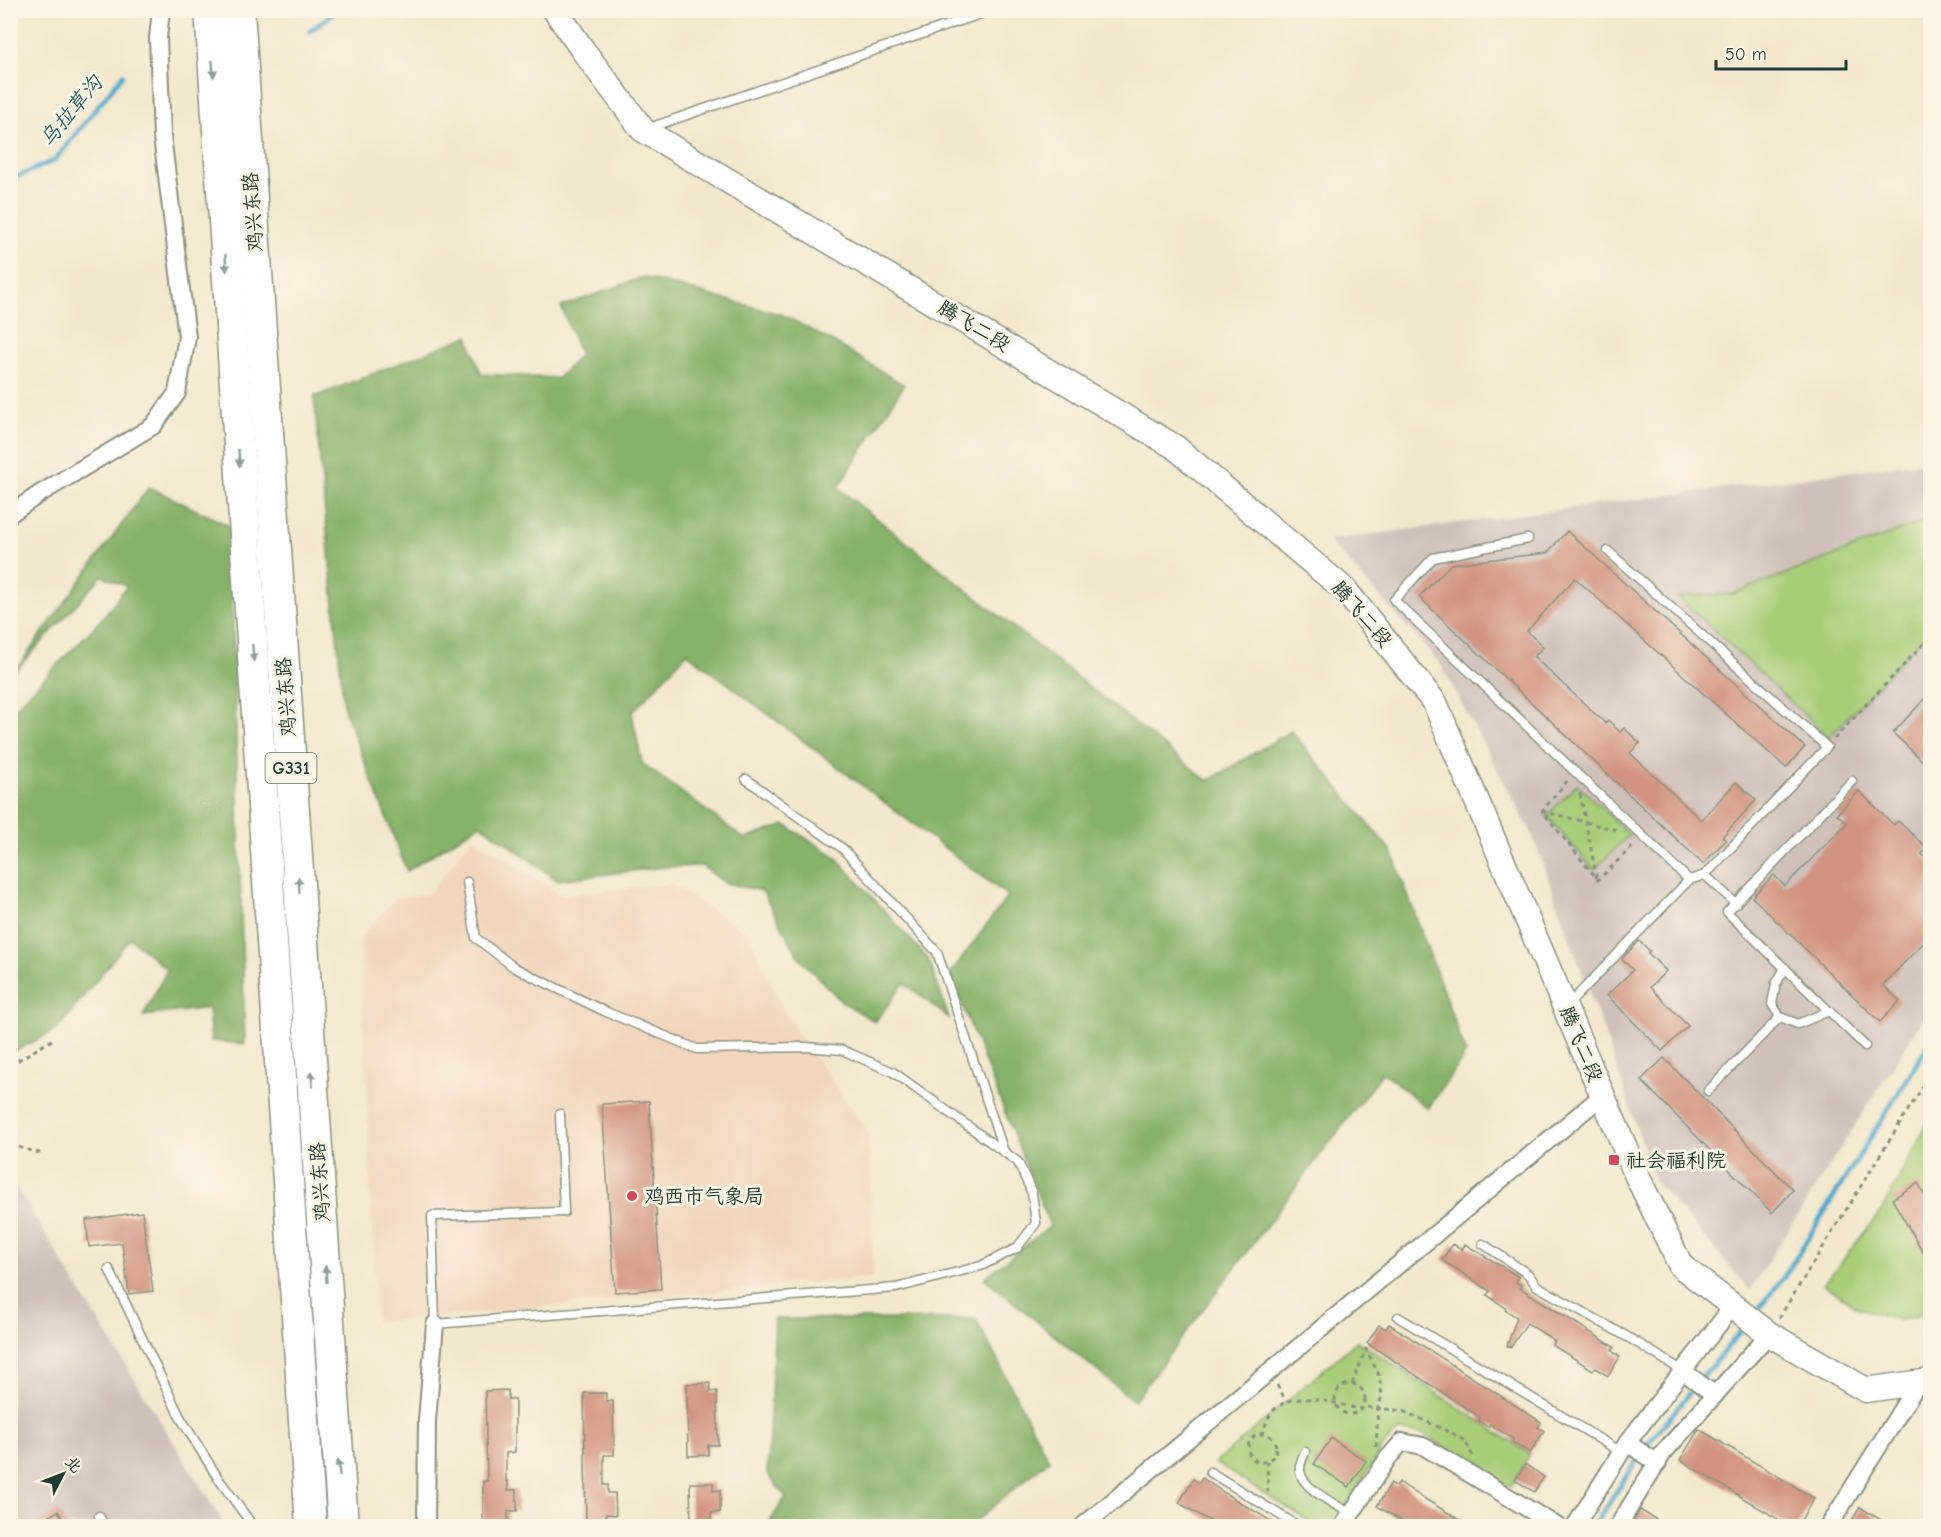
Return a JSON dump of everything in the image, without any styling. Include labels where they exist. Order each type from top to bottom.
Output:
[{"type":"highway","name":"鸡兴东路","points":[[210,10],[311,1527]]},
{"type":"highway","name":"鸡兴东路","points":[[239,10],[343,1527]]},
{"type":"street","points":[[12,512],[153,426],[177,393],[187,337],[162,136],[158,38],[161,10]]},
{"type":"street","name":"腾飞二段","points":[[555,10],[582,50],[643,130],[1175,447],[1345,590],[1435,703],[1637,1176],[1681,1266],[1769,1335],[1866,1390],[1924,1382]]},
{"type":"street","points":[[1083,1527],[1603,1095]]},
{"type":"street","points":[[1575,1527],[1624,1448],[1733,1306]]},
{"type":"street","points":[[426,1527],[427,1420],[435,1324]]},
{"type":"street","points":[[1618,1527],[1664,1454],[1769,1335]]},
{"type":"street","points":[[1683,1371],[1715,1395]]},
{"type":"street","points":[[1829,1527],[1924,1382]]},
{"type":"street","points":[[1347,1520],[1388,1458],[1402,1442],[1423,1446],[1557,1527]]},
{"type":"street","points":[[1624,1448],[1658,1463]]},
{"type":"lane","points":[[643,130],[992,10]]},
{"type":"lane","points":[[1528,539],[1433,558],[1394,600],[1689,880]]},
{"type":"lane","points":[[1565,1008],[1689,880],[1705,875],[1827,747],[1608,551]]},
{"type":"lane","points":[[746,779],[842,848],[937,952],[1004,1153]]},
{"type":"lane","points":[[1852,782],[1727,912],[1865,1047]]},
{"type":"lane","points":[[1705,875],[1736,904]]},
{"type":"lane","points":[[467,882],[476,938],[515,968],[604,1011],[697,1049],[806,1047],[842,1050],[893,1072],[1018,1162],[1032,1193],[1036,1223],[1017,1248],[981,1266],[896,1288],[435,1324],[432,1216],[564,1212],[560,1114]]},
{"type":"lane","points":[[1785,968],[1776,984],[1772,1004],[1780,1017],[1798,1024],[1829,1011]]},
{"type":"lane","points":[[1708,1090],[1780,1017]]},
{"type":"lane","points":[[1483,1244],[1528,1274],[1537,1286],[1683,1371]]},
{"type":"lane","points":[[109,1269],[180,1417],[218,1478],[253,1527]]},
{"type":"lane","points":[[1398,1317],[1624,1448]]},
{"type":"lane","points":[[1305,1452],[1300,1462],[1301,1475],[1309,1488],[1347,1520]]},
{"type":"lane","points":[[1210,1472],[1298,1527]]},
{"type":"lane","points":[[99,1516],[105,1527]]},
{"type":"path","points":[[1827,747],[1930,637]]},
{"type":"path","points":[[1542,811],[1575,772]]},
{"type":"path","points":[[1575,772],[1598,880]]},
{"type":"path","points":[[1542,811],[1642,836]]},
{"type":"path","points":[[1542,811],[1598,880]]},
{"type":"path","points":[[1598,880],[1642,836]]},
{"type":"path","points":[[10,1065],[52,1040]]},
{"type":"path","points":[[1769,1335],[1930,1075]]},
{"type":"path","points":[[10,1146],[43,1154]]},
{"type":"path","points":[[1352,1384],[1366,1349],[1379,1375],[1382,1395],[1378,1409],[1370,1485]]},
{"type":"path","points":[[1361,1409],[1364,1404],[1364,1394],[1361,1389],[1352,1384],[1338,1389],[1335,1404],[1345,1413],[1353,1413],[1366,1407],[1402,1411],[1452,1432],[1470,1449],[1475,1464],[1473,1476]]},
{"type":"path","points":[[1261,1435],[1273,1411],[1286,1401],[1297,1398],[1361,1409]]},
{"type":"path","points":[[1261,1435],[1269,1437],[1276,1448],[1267,1461],[1257,1461],[1250,1455],[1248,1446],[1253,1438],[1261,1435]]},
{"type":"path","points":[[1267,1461],[1269,1509]]},
{"type":"shaded area","points":[[1930,461],[1930,1008],[1750,1290],[1655,1181],[1532,834],[1440,663],[1328,540]]},
{"type":"shaded area","points":[[472,838],[561,895],[671,884],[748,933],[787,1018],[869,1133],[874,1277],[376,1322],[360,938],[395,898],[429,894]]},
{"type":"shaded area","points":[[11,1179],[225,1526],[11,1526]]},
{"type":"green space","points":[[643,277],[783,315],[904,385],[838,488],[1208,781],[1291,731],[1392,852],[1466,1053],[1428,1109],[1383,1072],[1134,1401],[984,1278],[1050,1226],[950,974],[1008,896],[687,653],[632,713],[642,763],[745,839],[785,825],[835,856],[929,960],[949,1018],[904,983],[875,1022],[841,1001],[800,959],[762,891],[725,883],[702,866],[665,867],[557,880],[480,824],[407,871],[344,709],[314,397],[468,336],[481,374],[558,378],[580,355],[561,307]]},
{"type":"green space","points":[[149,487],[230,526],[245,1044],[211,1041],[208,1008],[143,1016],[167,970],[130,938],[57,1030],[11,1053],[11,712],[99,622],[127,586],[102,576],[11,676]]},
{"type":"green space","points":[[1930,519],[1930,630],[1829,737],[1678,597],[1733,594]]},
{"type":"green space","points":[[1577,784],[1629,835],[1594,870],[1547,816]]},
{"type":"green space","points":[[1930,1118],[1930,1313],[1900,1320],[1858,1308],[1824,1284],[1882,1210]]},
{"type":"green space","points":[[775,1319],[976,1319],[1049,1460],[970,1526],[767,1526],[786,1497],[767,1474]]},
{"type":"green space","points":[[1357,1341],[1530,1454],[1511,1487],[1423,1434],[1399,1431],[1383,1446],[1333,1526],[1316,1526],[1215,1463]]},
{"type":"building","points":[[1567,531],[1805,747],[1786,768],[1575,578],[1527,631],[1543,647],[1534,657],[1605,723],[1608,720],[1620,732],[1624,728],[1640,743],[1630,753],[1701,820],[1736,782],[1756,800],[1722,837],[1726,840],[1703,864],[1419,597],[1451,564],[1547,553]]},
{"type":"building","points":[[1930,693],[1930,768],[1893,733]]},
{"type":"building","points":[[1859,791],[1894,825],[1898,821],[1927,848],[1922,854],[1930,862],[1930,936],[1883,985],[1900,1001],[1880,1022],[1752,897],[1774,875],[1785,886],[1847,823],[1837,814]]},
{"type":"building","points":[[1639,941],[1666,971],[1650,987],[1688,1026],[1662,1051],[1607,995],[1633,970],[1622,959]]},
{"type":"building","points":[[1664,1058],[1793,1190],[1772,1213],[1641,1080]]},
{"type":"building","name":"鸡西市气象局","points":[[649,1101],[661,1289],[615,1292],[602,1104]]},
{"type":"building","points":[[1918,1183],[1930,1205],[1930,1264],[1892,1199]]},
{"type":"building","points":[[142,1212],[153,1291],[129,1294],[122,1243],[89,1247],[86,1220]]},
{"type":"building","points":[[1453,1244],[1462,1249],[1465,1244],[1519,1277],[1516,1282],[1522,1286],[1520,1288],[1614,1347],[1612,1351],[1620,1357],[1608,1376],[1595,1368],[1593,1370],[1552,1345],[1555,1341],[1527,1323],[1511,1347],[1507,1346],[1517,1317],[1487,1295],[1490,1291],[1442,1260]]},
{"type":"building","points":[[1389,1324],[1541,1422],[1538,1427],[1544,1431],[1530,1453],[1512,1442],[1513,1439],[1490,1424],[1488,1427],[1479,1421],[1480,1417],[1367,1343],[1379,1325],[1386,1329]]},
{"type":"building","points":[[710,1383],[710,1392],[717,1391],[718,1445],[708,1445],[708,1455],[688,1456],[687,1384]]},
{"type":"building","points":[[508,1390],[508,1399],[515,1399],[515,1452],[506,1453],[506,1481],[508,1481],[508,1490],[517,1490],[517,1511],[508,1511],[508,1527],[483,1527],[483,1481],[487,1481],[485,1391]]},
{"type":"building","points":[[584,1393],[606,1393],[606,1401],[613,1401],[614,1455],[604,1455],[604,1485],[608,1485],[608,1493],[615,1493],[616,1515],[606,1514],[606,1527],[586,1527]]},
{"type":"building","points":[[1699,1429],[1814,1498],[1797,1527],[1791,1527],[1680,1460]]},
{"type":"building","points":[[1331,1438],[1366,1461],[1349,1487],[1314,1464]]},
{"type":"building","points":[[1525,1464],[1544,1477],[1534,1492],[1515,1480]]},
{"type":"building","points":[[1202,1478],[1281,1527],[1220,1527],[1179,1503],[1193,1479],[1199,1483]]},
{"type":"building","points":[[1399,1482],[1472,1527],[1411,1527],[1377,1506],[1391,1483],[1396,1487]]},
{"type":"building","points":[[690,1483],[713,1483],[713,1491],[720,1490],[720,1512],[711,1513],[711,1527],[691,1527]]},
{"type":"building","points":[[1860,1507],[1892,1527],[1848,1527]]},
{"type":"building","points":[[1640,1510],[1668,1527],[1630,1527]]},
{"type":"building","points":[[58,1511],[68,1527],[31,1527]]},
{"type":"waterway","points":[[310,31],[337,10]]},
{"type":"waterway","name":"乌拉草沟","points":[[10,180],[55,160],[123,75]]},
{"type":"waterway","points":[[1760,1307],[1784,1277],[1930,1042]]},
{"type":"waterway","points":[[1594,1526],[1646,1446],[1740,1332]]},
{"type":"place","name":"社会福利院","points":[[1614,1160]]},
{"type":"place","name":"鸡西市气象局","points":[[632,1196]]}]
